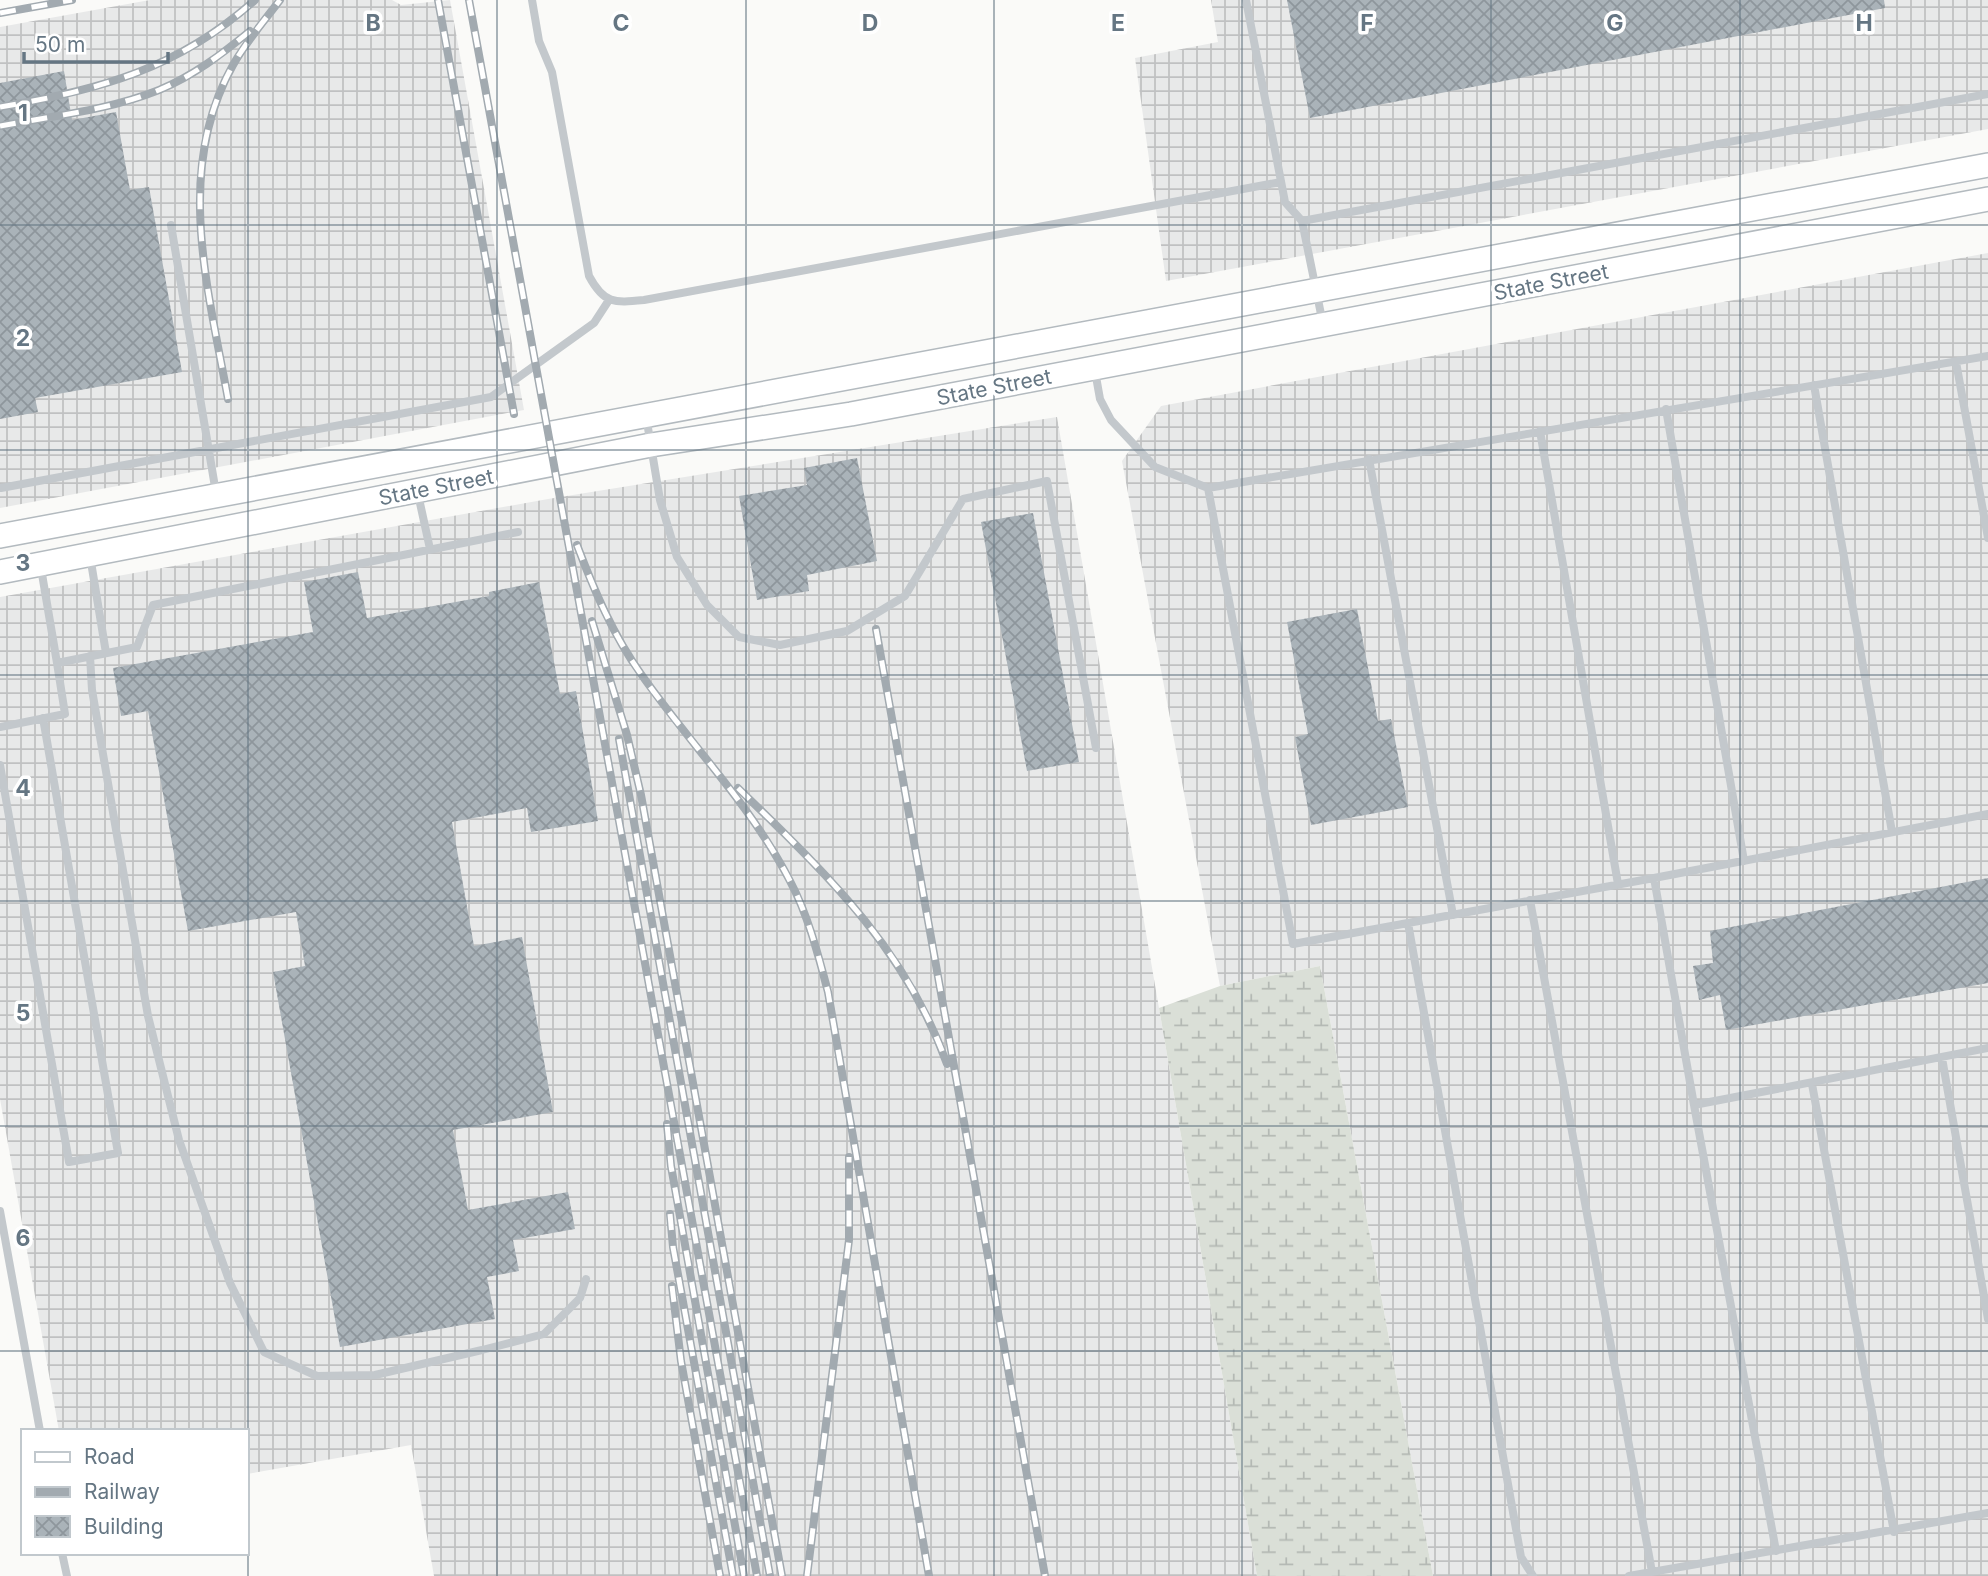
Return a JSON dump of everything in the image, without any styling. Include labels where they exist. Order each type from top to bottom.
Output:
[{"type":"street","name":"State Street","points":[[0,536],[1988,165]]},
{"type":"street","name":"State Street","points":[[0,572],[651,445],[852,414],[1988,199]]},
{"type":"lane","points":[[532,0],[539,41],[552,72],[589,275],[598,292],[609,300],[644,300],[1281,182]]},
{"type":"lane","points":[[1246,0],[1285,202],[1302,221],[1323,325]]},
{"type":"lane","points":[[1302,221],[1988,94]]},
{"type":"lane","points":[[171,225],[216,496]]},
{"type":"lane","points":[[1,488],[491,397],[594,323],[609,300]]},
{"type":"lane","points":[[1094,368],[1105,411],[1155,467],[1208,488],[1988,356]]},
{"type":"lane","points":[[1956,362],[1988,538]]},
{"type":"lane","points":[[1814,385],[1892,832]]},
{"type":"lane","points":[[1667,409],[1744,860]]},
{"type":"lane","points":[[646,416],[660,500],[677,557],[708,605],[740,637],[780,645],[846,631],[905,596],[963,499],[1047,481],[1096,748]]},
{"type":"lane","points":[[1540,430],[1618,884]]},
{"type":"lane","points":[[1369,459],[1453,915]]},
{"type":"lane","points":[[1208,488],[1293,944],[1988,814]]},
{"type":"lane","points":[[418,491],[430,549]]},
{"type":"lane","points":[[57,663],[137,647],[153,605],[518,532]]},
{"type":"lane","points":[[90,556],[106,653]]},
{"type":"lane","points":[[0,727],[65,714],[40,565]]},
{"type":"lane","points":[[90,656],[92,690],[148,1016],[179,1140],[230,1283],[264,1352],[317,1376],[375,1375],[544,1334],[580,1298],[586,1279]]},
{"type":"lane","points":[[0,765],[69,1161],[118,1153],[43,718]]},
{"type":"lane","points":[[1654,878],[1776,1552]]},
{"type":"lane","points":[[1530,900],[1652,1572]]},
{"type":"lane","points":[[1408,923],[1521,1557],[1533,1576]]},
{"type":"lane","points":[[1694,1105],[1988,1048]]},
{"type":"lane","points":[[1942,1058],[1988,1319]]},
{"type":"lane","points":[[1812,1084],[1894,1532]]},
{"type":"lane","points":[[0,1211],[40,1429]]},
{"type":"lane","points":[[1629,1576],[1894,1532],[1988,1513]]},
{"type":"lane","points":[[62,1555],[66,1576]]},
{"type":"shaded area","points":[[150,0],[392,0],[401,5],[450,0],[524,410],[0,508],[0,27]]},
{"type":"shaded area","points":[[1211,0],[1988,0],[1988,129],[1166,281],[1135,58],[1218,42]]},
{"type":"shaded area","points":[[1988,253],[1988,1576],[1433,1576],[1320,966],[1220,986],[1122,461],[1161,406]]},
{"type":"shaded area","points":[[1057,417],[1257,1576],[434,1576],[411,1445],[248,1474],[248,1429],[59,1429],[0,1099],[0,597],[548,499]]},
{"type":"green space","points":[[1320,966],[1433,1576],[1257,1576],[1159,1008],[1220,986]]},
{"type":"building","points":[[1287,0],[1884,0],[1885,8],[1310,118]]},
{"type":"building","points":[[64,71],[72,120],[116,112],[130,190],[149,187],[182,372],[35,398],[38,412],[0,419],[0,83]]},
{"type":"building","points":[[857,458],[877,561],[807,575],[809,591],[757,600],[739,496],[807,485],[804,468]]},
{"type":"building","points":[[1033,513],[1079,762],[1027,771],[981,522]]},
{"type":"building","points":[[358,572],[367,618],[489,596],[489,592],[539,582],[560,694],[576,691],[598,821],[531,832],[527,808],[452,822],[474,946],[522,937],[553,1112],[453,1130],[468,1210],[568,1192],[575,1229],[513,1240],[519,1271],[487,1277],[495,1319],[340,1347],[273,972],[305,966],[296,912],[188,931],[148,711],[121,716],[113,668],[313,632],[304,582]]},
{"type":"building","points":[[1357,609],[1378,721],[1391,719],[1408,807],[1311,825],[1295,737],[1308,734],[1287,622]]},
{"type":"building","points":[[1988,878],[1988,983],[1726,1030],[1720,995],[1699,1000],[1693,966],[1713,963],[1710,931]]},
{"type":"railway","points":[[0,13],[72,0]]},
{"type":"railway","points":[[0,107],[104,84],[167,60],[226,24],[255,0]]},
{"type":"railway","points":[[228,399],[205,272],[201,230],[200,188],[205,146],[215,105],[233,65],[280,0]]},
{"type":"railway","points":[[438,0],[514,414]]},
{"type":"railway","points":[[469,0],[757,1576]]},
{"type":"railway","points":[[0,126],[101,108],[159,90],[207,64],[250,31]]},
{"type":"railway","points":[[577,545],[605,612],[631,659],[757,826],[790,881],[807,921],[828,992],[929,1576]]},
{"type":"railway","points":[[592,621],[627,735],[641,795],[782,1576]]},
{"type":"railway","points":[[876,629],[1045,1576]]},
{"type":"railway","points":[[619,739],[770,1576]]},
{"type":"railway","points":[[738,788],[831,882],[885,948],[909,983],[930,1022],[947,1064]]},
{"type":"railway","points":[[667,1124],[671,1166],[744,1576]]},
{"type":"railway","points":[[807,1576],[849,1240],[849,1157]]},
{"type":"railway","points":[[670,1214],[673,1247],[733,1576]]},
{"type":"railway","points":[[672,1286],[681,1361],[720,1576]]}]
